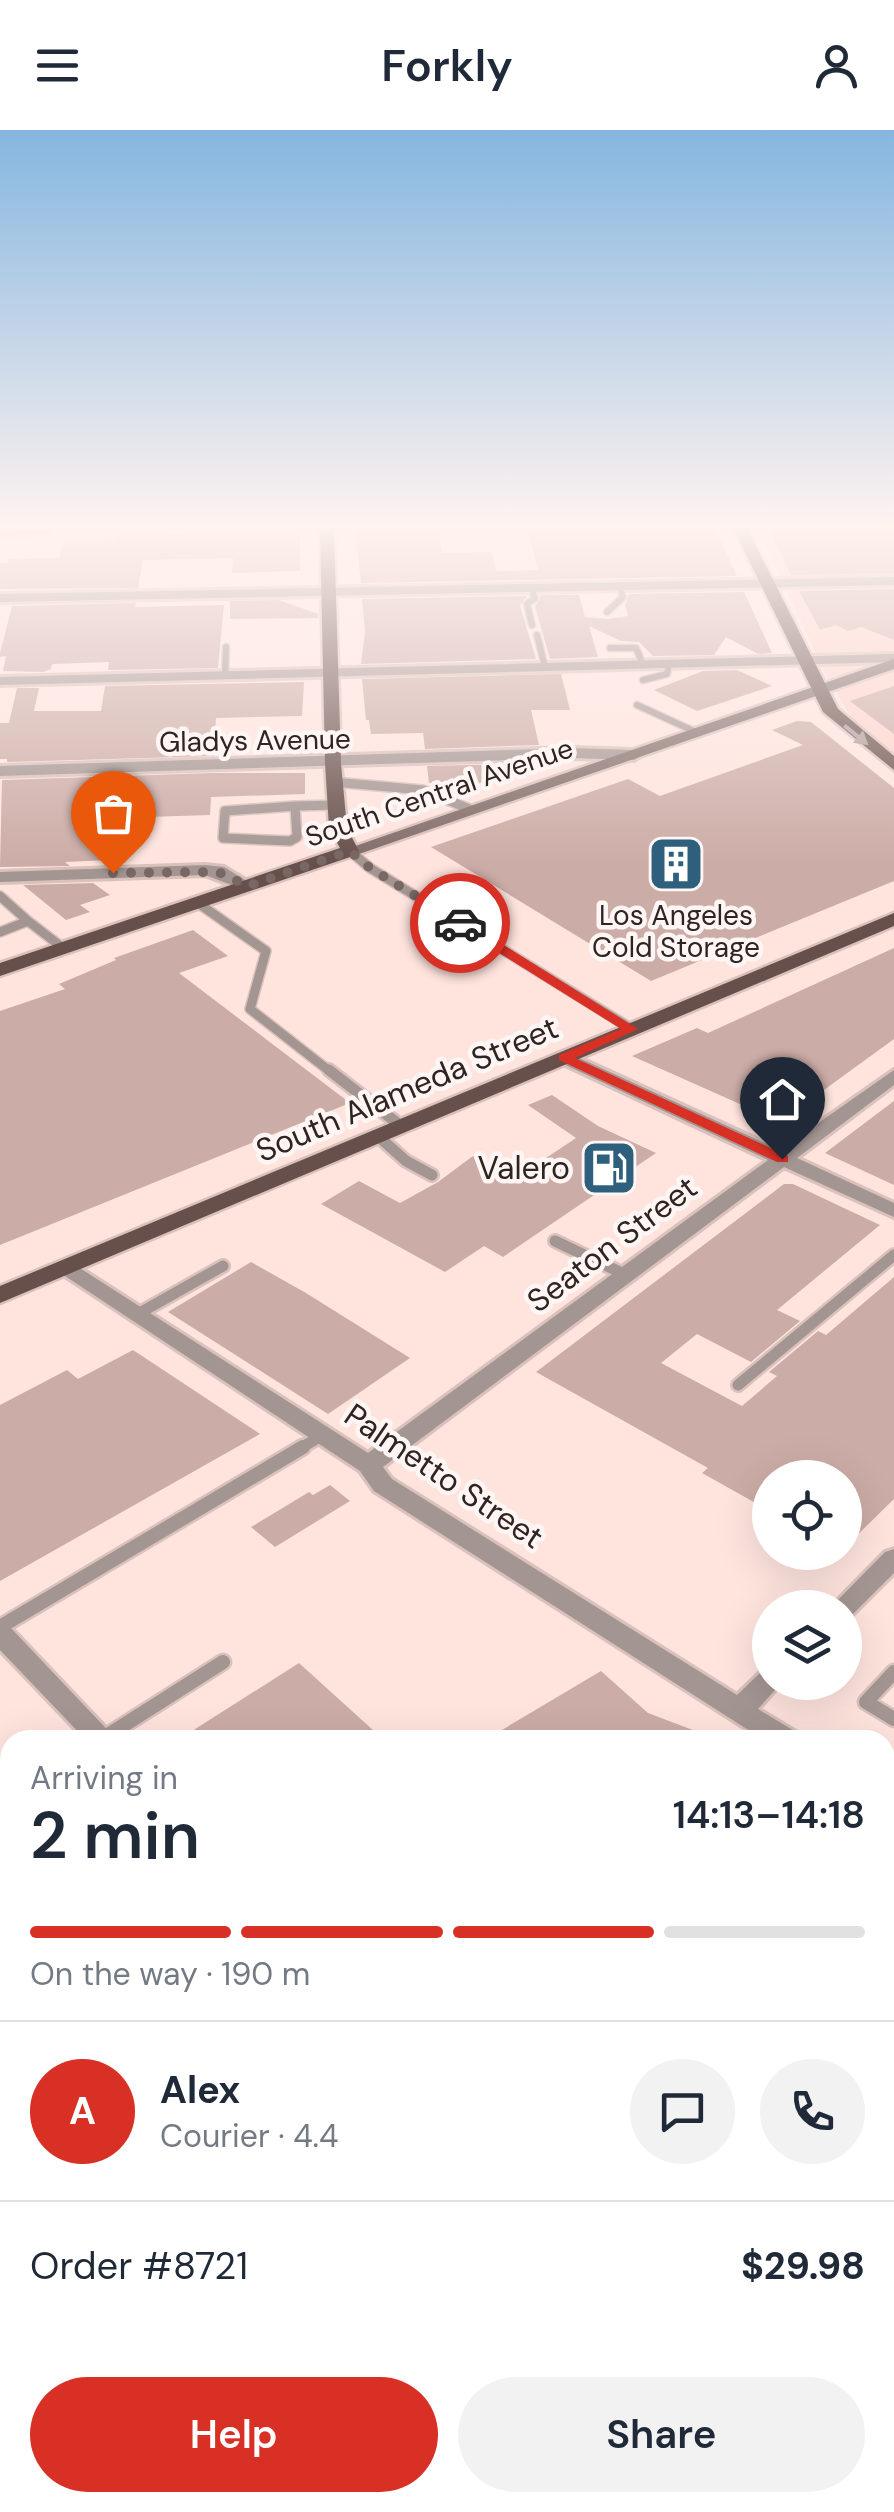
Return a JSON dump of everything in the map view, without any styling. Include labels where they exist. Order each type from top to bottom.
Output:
[{"type":"main road","points":[[329,641],[338,828],[350,851]]},
{"type":"main road","points":[[794,641],[830,712],[894,765]]},
{"type":"main road","name":"South Central Avenue","points":[[0,970],[634,755],[894,662]]},
{"type":"main road","name":"South Alameda Street","points":[[0,1295],[894,918]]},
{"type":"street","points":[[0,681],[545,668],[643,672],[670,664],[803,659],[894,662]]},
{"type":"street","name":"Gladys Avenue","points":[[0,771],[332,763],[571,752],[634,755]]},
{"type":"street","name":"Gladys Avenue","points":[[512,756],[578,774]]},
{"type":"street","points":[[0,877],[204,870],[248,886]]},
{"type":"street","points":[[564,1058],[894,1211]]},
{"type":"street","name":"Seaton Street","points":[[369,1465],[894,1076]]},
{"type":"street","name":"Palmetto Street","points":[[64,1268],[369,1465],[383,1484],[770,1730]]},
{"type":"street","points":[[862,1590],[894,1558]]},
{"type":"street","points":[[0,1630],[94,1730]]},
{"type":"street","points":[[739,1710],[752,1697]]},
{"type":"lane","points":[[539,641],[545,668]]},
{"type":"lane","points":[[226,647],[226,676]]},
{"type":"lane","points":[[610,648],[636,648],[643,672]]},
{"type":"lane","points":[[637,704],[698,732]]},
{"type":"lane","points":[[334,782],[418,786],[446,795],[472,810]]},
{"type":"lane","points":[[295,806],[296,837],[290,841],[223,838],[225,811],[234,808],[295,806],[337,805]]},
{"type":"lane","points":[[350,851],[370,868],[632,1029]]},
{"type":"lane","points":[[0,896],[64,948]]},
{"type":"lane","points":[[198,903],[266,951],[250,1009],[401,1126]]},
{"type":"lane","points":[[0,932],[28,921]]},
{"type":"lane","points":[[378,1136],[406,1161],[432,1175]]},
{"type":"lane","points":[[556,1241],[626,1275]]},
{"type":"lane","points":[[738,1385],[894,1254]]},
{"type":"lane","points":[[136,1315],[223,1266]]},
{"type":"lane","points":[[0,1630],[323,1436]]},
{"type":"lane","points":[[116,1730],[223,1662]]},
{"type":"lane","points":[[894,1672],[866,1702],[894,1719]]},
{"type":"shaded area","points":[[810,641],[894,641],[894,753],[854,722]]},
{"type":"building","points":[[3,641],[221,641],[218,668],[108,670],[109,662],[52,664],[51,669],[43,672],[3,671],[6,656],[0,657]]},
{"type":"building","points":[[364,641],[531,641],[536,659],[361,664]]},
{"type":"building","points":[[545,641],[593,641],[598,657],[550,659]]},
{"type":"building","points":[[624,641],[723,641],[714,655],[653,656],[639,642]]},
{"type":"building","points":[[734,641],[767,641],[772,653],[758,654]]},
{"type":"building","points":[[737,670],[772,686],[697,711],[654,690],[703,671]]},
{"type":"building","points":[[561,674],[570,710],[531,710],[539,745],[425,749],[423,733],[371,734],[366,720],[362,679]]},
{"type":"building","points":[[304,682],[302,716],[216,718],[214,756],[7,762],[0,759],[0,723],[9,723],[17,688],[39,688],[34,711],[101,711],[105,686]]},
{"type":"building","points":[[894,686],[894,734],[850,701]]},
{"type":"building","name":"Los Angeles Cold Storage","points":[[797,721],[811,722],[894,788],[894,881],[651,981],[431,847],[628,779],[660,796],[803,745],[772,730]]},
{"type":"building","points":[[511,764],[515,771],[465,788],[444,789],[442,782],[429,783],[427,766]]},
{"type":"building","points":[[305,773],[305,794],[211,797],[210,815],[116,818],[110,860],[65,862],[70,866],[0,867],[2,780]]},
{"type":"building","points":[[93,883],[110,895],[80,905],[90,912],[66,920],[23,885]]},
{"type":"building","points":[[193,930],[228,956],[179,973],[350,1103],[0,1245],[0,1011],[65,989],[59,984],[114,958]]},
{"type":"building","points":[[894,948],[894,1039],[780,1122],[632,1056],[697,1028],[708,1033]]},
{"type":"building","points":[[552,1095],[598,1126],[656,1153],[503,1257],[484,1246],[445,1272],[321,1204],[359,1181],[400,1203],[473,1156],[516,1178],[576,1138],[528,1105]]},
{"type":"building","points":[[894,1101],[894,1185],[825,1153]]},
{"type":"building","points":[[784,1184],[793,1184],[880,1225],[777,1310],[800,1321],[751,1362],[697,1334],[661,1363],[742,1406],[777,1376],[769,1372],[818,1331],[826,1335],[894,1277],[894,1499],[862,1530],[862,1460],[752,1460],[752,1501],[702,1473],[708,1468],[536,1372]]},
{"type":"building","points":[[251,1262],[410,1358],[328,1414],[168,1312]]},
{"type":"building","points":[[133,1350],[260,1434],[0,1581],[0,1405],[67,1370],[78,1379]]},
{"type":"building","points":[[330,1485],[350,1501],[275,1547],[251,1527],[309,1492],[313,1495]]},
{"type":"building","points":[[299,1663],[373,1730],[194,1730]]},
{"type":"building","points":[[601,1671],[648,1713],[693,1730],[502,1730]]},
{"type":"way so far","points":[[113,873],[204,870],[230,876],[248,886],[350,851],[370,868],[460,923]]},
{"type":"place","name":"Los Angeles Cold Storage","points":[[676,864]]},
{"type":"place","name":"Valero","points":[[609,1168]]},
{"type":"route","points":[[460,923],[632,1029],[564,1058],[782,1159]]}]
